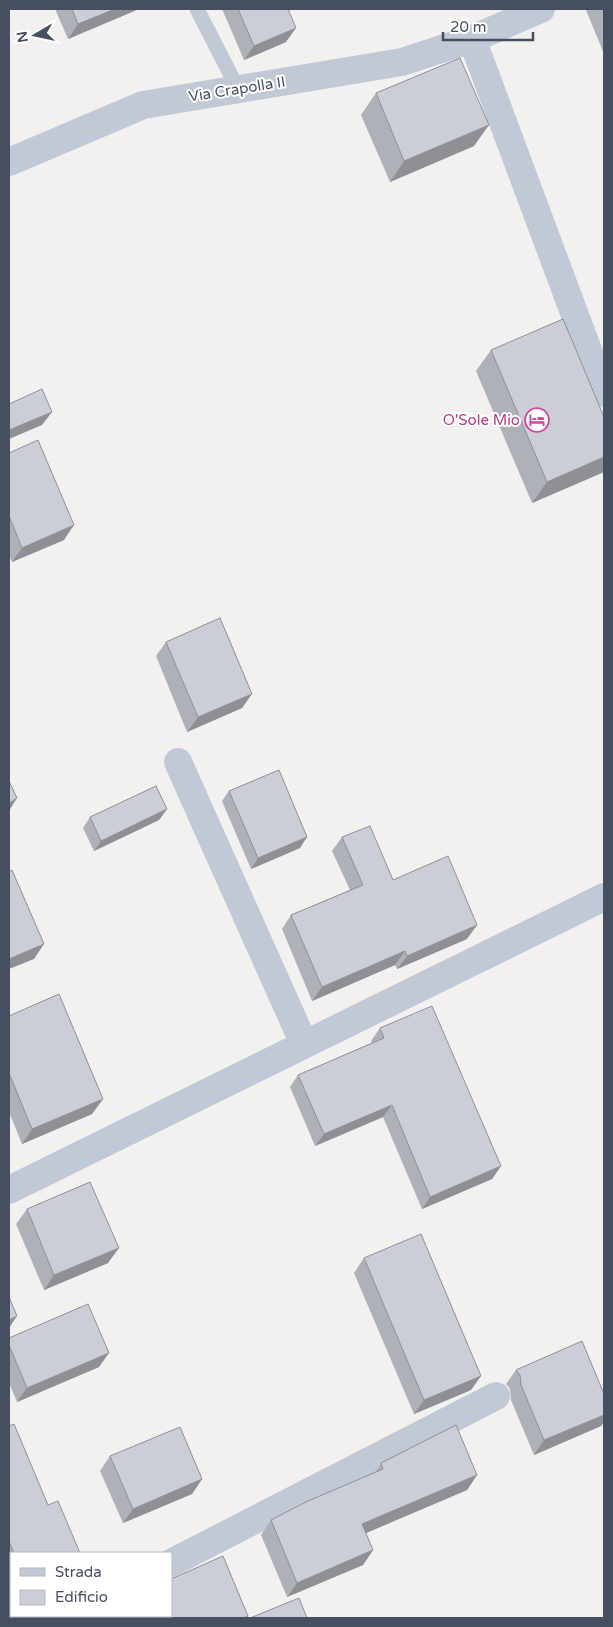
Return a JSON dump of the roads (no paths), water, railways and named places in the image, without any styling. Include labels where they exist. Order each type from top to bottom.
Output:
[{"type":"street","name":"Via Crapolla II","points":[[9,162],[143,105],[402,62],[472,39],[541,9]]},
{"type":"street","points":[[472,39],[604,393]]},
{"type":"street","points":[[178,762],[304,1044]]},
{"type":"street","points":[[9,1190],[604,898]]},
{"type":"street","points":[[172,1562],[496,1396]]},
{"type":"lane","points":[[197,9],[238,89]]},
{"type":"place","name":"O'Sole Mio","points":[[537,420]]}]
